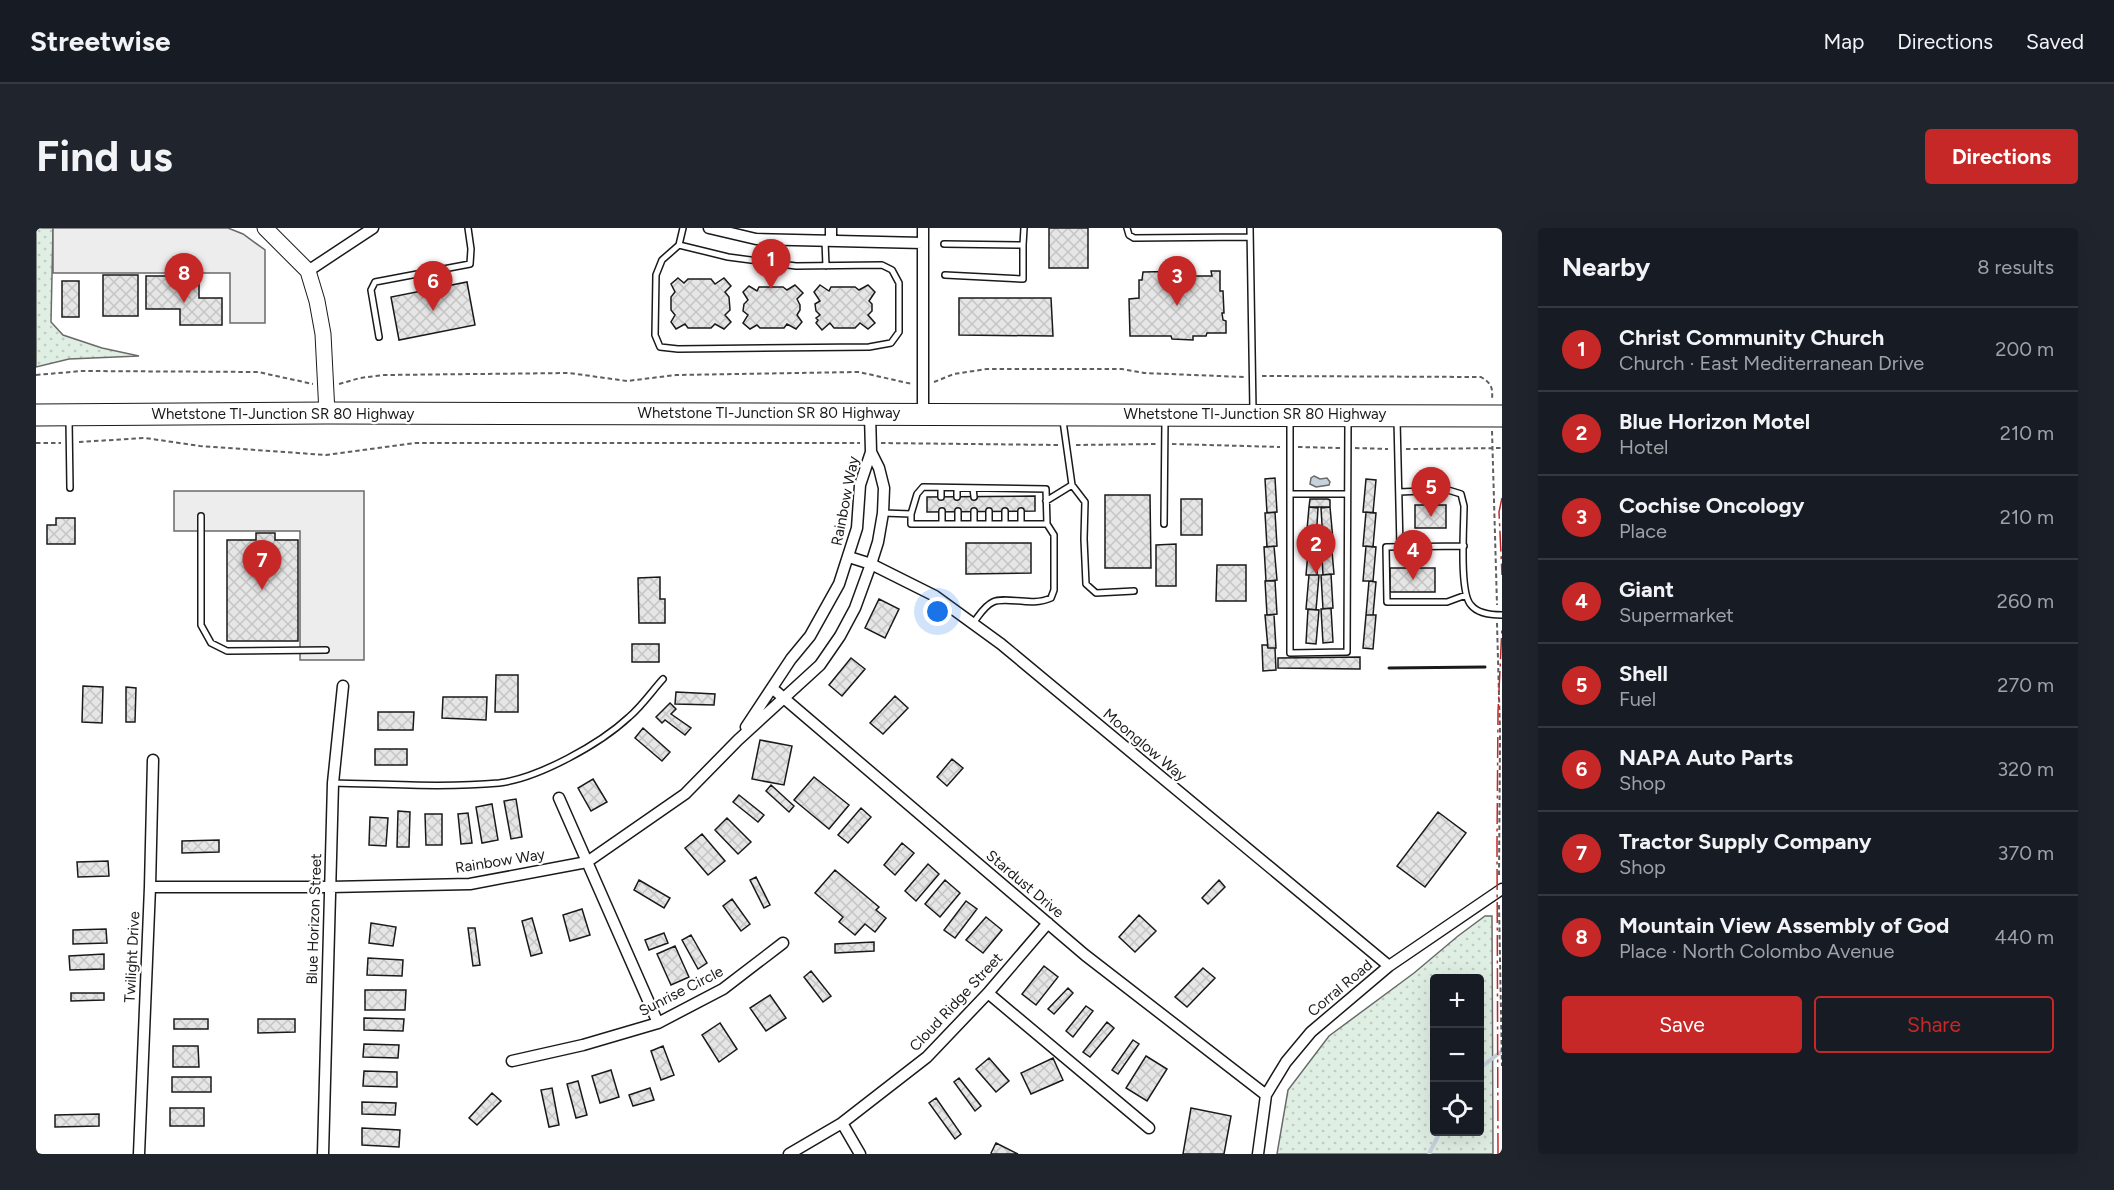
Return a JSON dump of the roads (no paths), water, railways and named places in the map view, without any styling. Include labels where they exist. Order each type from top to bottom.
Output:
[{"type":"highway","name":"Whetstone TI-Junction SR 80 Highway","points":[[36,416],[327,413],[1062,413],[1502,416]]},
{"type":"street","points":[[265,228],[308,271],[317,301],[323,334],[327,413]]},
{"type":"street","points":[[308,271],[373,228]]},
{"type":"street","points":[[709,228],[756,239],[923,243]]},
{"type":"street","points":[[828,241],[831,228]]},
{"type":"street","points":[[923,228],[923,413]]},
{"type":"street","name":"Rainbow Way","points":[[738,740],[827,609],[849,557],[857,528],[860,485],[870,448],[870,414]]},
{"type":"street","name":"Rainbow Way","points":[[150,887],[470,884],[587,862],[685,794],[738,740],[820,665],[840,636],[855,608],[871,564],[883,513],[882,478],[870,448]]},
{"type":"street","name":"Moonglow Way","points":[[849,557],[871,564],[935,596],[1001,644],[1389,966]]},
{"type":"street","name":"Blue Horizon Street","points":[[323,1154],[333,783],[343,686]]},
{"type":"street","name":"Stardust Drive","points":[[772,688],[1085,955],[1266,1095]]},
{"type":"street","name":"Twilight Drive","points":[[138,1154],[150,887],[153,760]]},
{"type":"street","points":[[559,798],[658,1023]]},
{"type":"street","name":"Corral Road","points":[[1258,1154],[1266,1095],[1286,1062],[1311,1032],[1389,966],[1500,890]]},
{"type":"street","name":"Cloud Ridge Street","points":[[789,1154],[842,1123],[927,1057],[988,993],[1048,922]]},
{"type":"street","name":"Sunrise Circle","points":[[512,1061],[583,1045],[658,1023],[723,989],[783,943]]},
{"type":"street","points":[[988,993],[1149,1128]]},
{"type":"street","points":[[842,1123],[860,1154]]},
{"type":"lane","points":[[379,337],[371,291],[375,282],[470,264],[471,249],[468,228]]},
{"type":"lane","points":[[680,245],[728,257],[796,266],[882,265],[892,270],[899,283],[899,332],[891,344],[869,347],[678,349],[660,347],[655,335],[656,275],[663,260],[680,245],[683,228]]},
{"type":"lane","points":[[945,275],[1023,279],[1024,228]]},
{"type":"lane","points":[[1126,228],[1134,238],[1250,237]]},
{"type":"lane","points":[[1250,228],[1253,414]]},
{"type":"lane","points":[[826,266],[828,241]]},
{"type":"lane","points":[[944,244],[1023,245]]},
{"type":"lane","points":[[1062,413],[1072,485],[1085,502],[1083,539],[1086,584],[1096,593],[1134,591]]},
{"type":"lane","points":[[1164,524],[1165,414]]},
{"type":"lane","points":[[69,415],[70,488]]},
{"type":"lane","points":[[1290,415],[1290,653],[1347,652],[1348,415]]},
{"type":"lane","points":[[1397,415],[1400,547]]},
{"type":"lane","points":[[1046,501],[1072,485]]},
{"type":"lane","points":[[973,623],[994,601],[1042,602],[1051,598],[1054,590],[1054,536],[1047,524],[1046,489],[923,487],[917,494],[910,514],[911,524],[1047,524]]},
{"type":"lane","points":[[941,488],[941,497]]},
{"type":"lane","points":[[957,488],[957,497]]},
{"type":"lane","points":[[974,488],[974,497]]},
{"type":"lane","points":[[989,488],[989,497]]},
{"type":"lane","points":[[1005,488],[1005,496]]},
{"type":"lane","points":[[1021,488],[1021,496]]},
{"type":"lane","points":[[1399,492],[1448,490],[1461,494],[1464,506],[1464,589],[1470,605],[1483,613],[1499,615]]},
{"type":"lane","points":[[1291,494],[1346,494]]},
{"type":"lane","points":[[942,511],[942,524]]},
{"type":"lane","points":[[958,511],[958,524]]},
{"type":"lane","points":[[974,511],[974,524]]},
{"type":"lane","points":[[989,511],[989,524]]},
{"type":"lane","points":[[1005,511],[1005,524]]},
{"type":"lane","points":[[1021,511],[1021,524]]},
{"type":"lane","points":[[883,513],[910,514]]},
{"type":"lane","points":[[201,516],[201,625],[211,643],[227,651],[326,650]]},
{"type":"lane","points":[[1464,546],[1386,547],[1387,602],[1447,602],[1466,595]]},
{"type":"lane","points":[[333,783],[443,785],[501,783],[542,771],[584,750],[629,717],[663,679]]},
{"type":"waterway","points":[[1484,1065],[1502,1051]]},
{"type":"waterway","points":[[1429,1154],[1438,1136]]},
{"type":"place","name":"Christ Community Church","points":[[771,289]]},
{"type":"place","name":"Mountain View Assembly of God","points":[[184,303]]},
{"type":"place","name":"Cochise Oncology","points":[[1177,306]]},
{"type":"place","name":"NAPA Auto Parts","points":[[433,311]]},
{"type":"place","name":"Shell","points":[[1431,517]]},
{"type":"place","name":"Blue Horizon Motel","points":[[1316,574]]},
{"type":"place","name":"Giant","points":[[1413,580]]},
{"type":"place","name":"Tractor Supply Company","points":[[262,590]]}]
